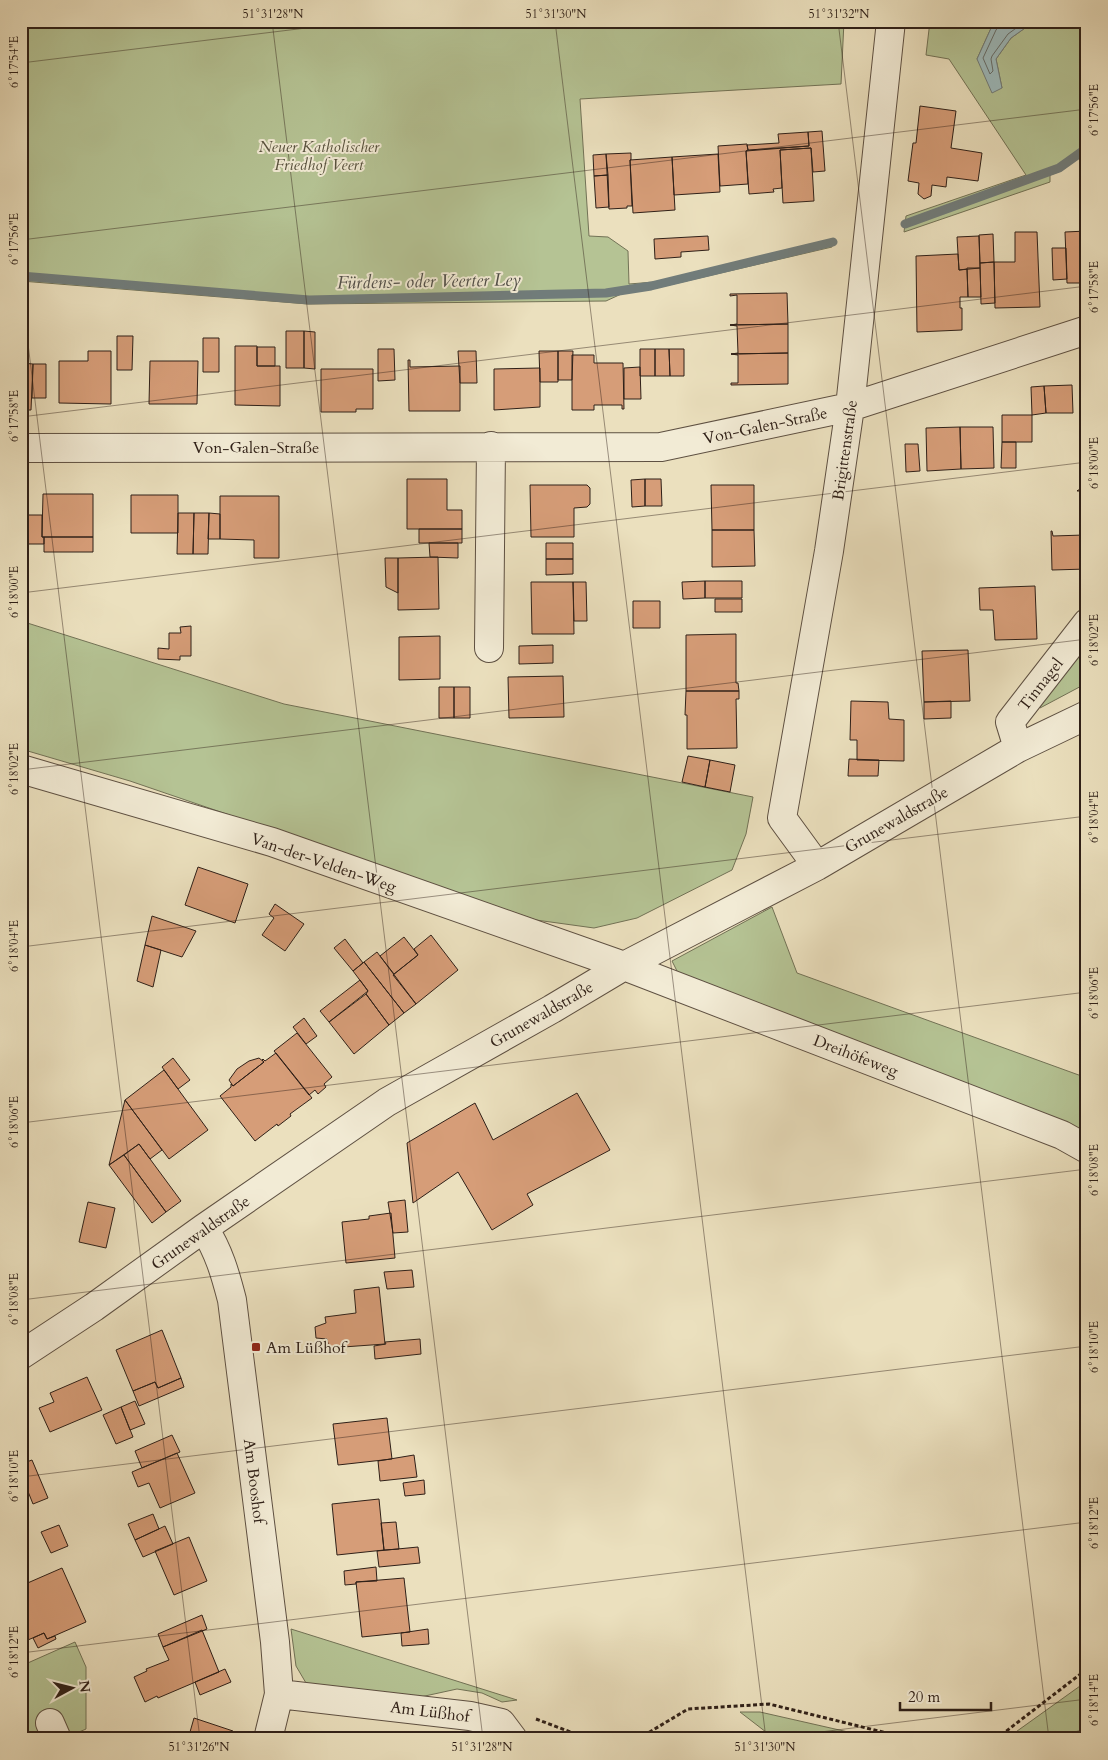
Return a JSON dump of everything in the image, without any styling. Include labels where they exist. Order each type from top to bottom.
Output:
[{"type":"street","name":"Brigittenstraße","points":[[817,866],[782,818],[829,551],[850,407],[891,21]]},
{"type":"street","name":"Von-Galen-Straße","points":[[21,448],[661,447],[850,407],[1087,330]]},
{"type":"street","points":[[489,648],[492,446]]},
{"type":"street","name":"Tinnagel","points":[[1018,748],[1010,722],[1087,623]]},
{"type":"street","name":"Grunewaldstraße","points":[[21,1355],[94,1307],[204,1228],[387,1102],[624,966],[817,866],[1018,748],[1087,715]]},
{"type":"street","name":"Van-der-Velden-Weg","points":[[21,769],[272,842],[624,966]]},
{"type":"street","name":"Dreihöfeweg","points":[[624,966],[1062,1135],[1087,1149]]},
{"type":"street","name":"Am Booshof","points":[[204,1228],[216,1248],[226,1273],[232,1300],[275,1642],[279,1694],[268,1739]]},
{"type":"street","name":"Am Lüßhof","points":[[279,1694],[470,1716],[507,1731]]},
{"type":"path","points":[[996,1739],[1087,1669]]},
{"type":"path","points":[[638,1739],[688,1709],[769,1704],[912,1739]]},
{"type":"path","points":[[507,1731],[528,1716],[589,1739]]},
{"type":"green space","name":"Neuer Katholischer Friedhof Veert","points":[[21,21],[844,21],[841,84],[580,99],[589,236],[608,237],[628,251],[629,284],[654,282],[833,240],[832,247],[652,289],[630,290],[606,301],[308,304],[21,281]]},
{"type":"green space","points":[[930,21],[999,21],[992,26],[977,59],[1002,88],[996,59],[1011,38],[1035,21],[1087,21],[1087,152],[1061,171],[1050,175],[1050,182],[904,232],[906,216],[1026,175],[949,59],[926,55]]},
{"type":"green space","points":[[21,621],[284,704],[753,797],[746,834],[732,870],[637,918],[594,928],[536,920],[130,781],[21,749]]},
{"type":"green space","points":[[1087,640],[1087,683],[1040,708],[1039,706]]},
{"type":"green space","points":[[772,907],[797,973],[1087,1078],[1087,1140],[680,977],[672,961]]},
{"type":"green space","points":[[291,1629],[517,1700],[502,1702],[482,1693],[457,1689],[402,1701],[319,1690],[306,1683],[296,1666]]},
{"type":"green space","points":[[75,1642],[86,1667],[86,1729],[63,1739],[21,1739],[21,1666]]},
{"type":"green space","points":[[1087,1681],[1087,1729],[1044,1739],[1006,1739]]},
{"type":"green space","points":[[740,1712],[760,1712],[879,1739],[775,1739]]},
{"type":"water","points":[[999,21],[1035,21],[1011,38],[996,59],[1002,88],[992,93],[977,59],[992,26]]},
{"type":"building","points":[[920,106],[956,111],[951,148],[982,153],[978,181],[947,177],[946,187],[932,185],[931,196],[924,199],[918,194],[919,183],[908,181],[913,143],[916,143]]},
{"type":"building","points":[[822,131],[825,171],[813,172],[811,148],[780,150],[782,188],[773,189],[774,192],[749,194],[746,151],[809,146],[808,132]]},
{"type":"building","points":[[808,132],[809,146],[748,150],[747,145],[779,143],[778,134]]},
{"type":"building","points":[[747,144],[748,184],[720,186],[718,146]]},
{"type":"building","points":[[811,148],[814,201],[783,203],[780,150]]},
{"type":"building","points":[[631,153],[632,206],[609,209],[606,154]]},
{"type":"building","points":[[606,154],[608,175],[594,176],[593,155]]},
{"type":"building","points":[[718,154],[720,192],[674,195],[672,157]]},
{"type":"building","points":[[672,157],[675,210],[633,213],[630,160]]},
{"type":"building","points":[[608,175],[609,207],[596,208],[594,176]]},
{"type":"building","points":[[1087,231],[1087,283],[1067,283],[1065,232]]},
{"type":"building","points":[[1015,232],[1037,232],[1040,307],[995,308],[994,262],[1015,262]]},
{"type":"building","points":[[993,234],[994,262],[980,263],[979,235]]},
{"type":"building","points":[[708,236],[709,250],[681,252],[681,257],[655,259],[654,239]]},
{"type":"building","points":[[979,236],[980,268],[959,270],[957,237]]},
{"type":"building","points":[[1052,248],[1066,248],[1067,279],[1053,280]]},
{"type":"building","points":[[958,254],[959,270],[967,269],[968,297],[960,297],[962,330],[917,332],[916,256]]},
{"type":"building","points":[[994,262],[995,303],[981,304],[980,263]]},
{"type":"building","points":[[967,268],[980,268],[981,297],[968,297]]},
{"type":"building","points":[[787,293],[788,324],[730,325],[737,324],[737,295],[730,296],[730,294]]},
{"type":"building","points":[[788,324],[788,353],[731,354],[738,353],[737,326],[730,325]]},
{"type":"building","points":[[286,331],[304,331],[304,368],[286,368]]},
{"type":"building","points":[[304,331],[315,332],[315,369],[304,368]]},
{"type":"building","points":[[117,336],[133,336],[132,370],[117,370]]},
{"type":"building","points":[[203,338],[219,338],[219,372],[203,372]]},
{"type":"building","points":[[235,346],[257,346],[257,366],[280,366],[280,406],[235,405]]},
{"type":"building","points":[[257,347],[275,347],[275,366],[257,366]]},
{"type":"building","points":[[378,349],[394,349],[395,380],[378,381]]},
{"type":"building","points":[[640,349],[655,349],[655,376],[640,376]]},
{"type":"building","points":[[655,349],[669,349],[670,376],[655,376]]},
{"type":"building","points":[[669,349],[684,349],[684,376],[670,376]]},
{"type":"building","points":[[88,351],[111,351],[111,404],[59,403],[59,361],[88,361]]},
{"type":"building","points":[[458,351],[476,351],[477,383],[460,383]]},
{"type":"building","points":[[539,351],[558,351],[558,382],[540,382]]},
{"type":"building","points":[[558,351],[573,351],[572,380],[558,380]]},
{"type":"building","points":[[788,353],[788,384],[731,385],[731,383],[738,383],[738,355],[731,354]]},
{"type":"building","points":[[572,355],[594,355],[594,363],[623,363],[624,409],[622,409],[622,405],[594,405],[594,410],[572,410]]},
{"type":"building","points":[[408,360],[410,360],[410,367],[460,366],[460,411],[409,411]]},
{"type":"building","points":[[150,361],[198,361],[197,404],[149,404]]},
{"type":"building","points":[[21,363],[33,364],[31,410],[21,410]]},
{"type":"building","points":[[33,364],[46,364],[46,398],[32,398]]},
{"type":"building","points":[[640,367],[641,399],[624,399],[624,368]]},
{"type":"building","points":[[540,368],[540,407],[494,410],[494,369]]},
{"type":"building","points":[[321,369],[373,369],[373,409],[356,409],[356,412],[321,412]]},
{"type":"building","points":[[1072,385],[1073,413],[1046,413],[1044,386]]},
{"type":"building","points":[[1044,386],[1046,413],[1032,415],[1031,387]]},
{"type":"building","points":[[1002,415],[1032,415],[1032,442],[1002,442]]},
{"type":"building","points":[[960,427],[961,469],[927,471],[926,428]]},
{"type":"building","points":[[960,427],[993,427],[994,468],[961,469]]},
{"type":"building","points":[[1002,442],[1016,442],[1016,468],[1001,468]]},
{"type":"building","points":[[905,444],[918,444],[920,471],[906,472]]},
{"type":"building","points":[[407,479],[447,479],[447,510],[462,510],[462,529],[407,529]]},
{"type":"building","points":[[645,479],[661,479],[662,506],[645,506]]},
{"type":"building","points":[[645,479],[645,506],[632,507],[631,480]]},
{"type":"building","points":[[530,485],[587,485],[590,488],[590,504],[587,507],[574,508],[574,537],[531,537]]},
{"type":"building","points":[[711,485],[754,485],[754,530],[712,530]]},
{"type":"building","points":[[1078,490],[1087,490],[1087,569],[1052,570],[1051,531],[1053,536],[1084,535],[1082,491]]},
{"type":"building","points":[[43,494],[93,494],[93,537],[42,537]]},
{"type":"building","points":[[131,495],[178,495],[178,533],[131,533]]},
{"type":"building","points":[[220,496],[279,496],[279,558],[254,558],[254,540],[220,539]]},
{"type":"building","points":[[21,504],[26,504],[25,544],[21,544]]},
{"type":"building","points":[[178,513],[194,513],[193,554],[177,554]]},
{"type":"building","points":[[194,513],[209,513],[208,554],[193,554]]},
{"type":"building","points":[[209,513],[220,514],[220,539],[208,539]]},
{"type":"building","points":[[25,515],[42,515],[42,537],[44,537],[44,544],[25,544]]},
{"type":"building","points":[[419,529],[462,529],[462,543],[419,543]]},
{"type":"building","points":[[712,530],[754,530],[755,566],[712,567]]},
{"type":"building","points":[[44,537],[93,537],[93,552],[44,552]]},
{"type":"building","points":[[429,543],[458,543],[458,558],[430,557]]},
{"type":"building","points":[[546,543],[573,543],[573,559],[546,559]]},
{"type":"building","points":[[438,557],[439,609],[398,610],[398,558]]},
{"type":"building","points":[[385,558],[398,558],[398,593],[386,587]]},
{"type":"building","points":[[546,559],[573,559],[573,574],[546,575]]},
{"type":"building","points":[[705,581],[742,581],[742,598],[705,598]]},
{"type":"building","points":[[705,581],[705,598],[683,599],[682,582]]},
{"type":"building","points":[[531,582],[573,582],[574,634],[532,634]]},
{"type":"building","points":[[573,582],[586,582],[587,621],[574,621]]},
{"type":"building","points":[[1035,586],[1037,639],[995,640],[993,610],[980,610],[979,588]]},
{"type":"building","points":[[715,599],[742,599],[742,612],[715,612]]},
{"type":"building","points":[[633,601],[660,601],[660,628],[633,628]]},
{"type":"building","points":[[191,626],[191,656],[180,656],[180,660],[158,659],[158,648],[169,649],[169,633],[181,633],[180,627]]},
{"type":"building","points":[[736,634],[736,683],[738,683],[739,691],[686,691],[686,635]]},
{"type":"building","points":[[440,636],[440,679],[399,680],[399,637]]},
{"type":"building","points":[[553,645],[553,663],[519,664],[519,646]]},
{"type":"building","points":[[968,650],[970,701],[924,702],[922,651]]},
{"type":"building","points":[[563,676],[564,717],[509,718],[508,677]]},
{"type":"building","points":[[439,687],[454,687],[454,718],[439,718]]},
{"type":"building","points":[[454,687],[470,687],[470,718],[454,718]]},
{"type":"building","points":[[686,691],[739,691],[739,699],[736,699],[737,748],[687,749]]},
{"type":"building","points":[[851,701],[888,702],[889,719],[904,720],[904,761],[857,760],[857,740],[850,740]]},
{"type":"building","points":[[951,701],[951,718],[924,719],[924,702]]},
{"type":"building","points":[[688,756],[710,760],[705,787],[682,782]]},
{"type":"building","points":[[849,759],[879,760],[878,776],[848,776]]},
{"type":"building","points":[[710,760],[735,765],[730,792],[705,787]]},
{"type":"building","points":[[198,867],[248,884],[235,923],[185,905]]},
{"type":"building","points":[[275,904],[304,924],[285,951],[262,935],[274,918],[269,914]]},
{"type":"building","points":[[152,916],[196,931],[182,957],[145,945]]},
{"type":"building","points":[[431,935],[458,970],[416,1004],[393,975],[418,955],[414,949]]},
{"type":"building","points":[[404,937],[418,955],[394,974],[380,956]]},
{"type":"building","points":[[345,939],[363,963],[353,971],[334,948]]},
{"type":"building","points":[[145,945],[161,950],[153,987],[137,981]]},
{"type":"building","points":[[377,952],[416,1004],[404,1013],[364,962]]},
{"type":"building","points":[[364,962],[404,1013],[389,1025],[366,994],[368,991],[353,971]]},
{"type":"building","points":[[360,980],[368,991],[329,1022],[320,1011]]},
{"type":"building","points":[[366,994],[389,1025],[354,1054],[329,1022]]},
{"type":"building","points":[[304,1018],[317,1036],[306,1044],[293,1027]]},
{"type":"building","points":[[297,1033],[332,1077],[324,1084],[326,1087],[318,1094],[315,1090],[309,1095],[274,1051]]},
{"type":"building","points":[[276,1053],[312,1098],[290,1114],[291,1116],[278,1126],[277,1124],[255,1141],[220,1096],[231,1087],[231,1084],[233,1086],[264,1062],[263,1059],[265,1061]]},
{"type":"building","points":[[173,1058],[190,1080],[178,1089],[162,1067]]},
{"type":"building","points":[[259,1058],[264,1062],[233,1086],[229,1080],[237,1069],[249,1061]]},
{"type":"building","points":[[164,1070],[208,1130],[169,1159],[125,1100]]},
{"type":"building","points":[[577,1093],[610,1150],[527,1194],[533,1205],[492,1230],[458,1172],[413,1203],[407,1143],[475,1103],[493,1140]]},
{"type":"building","points":[[125,1100],[162,1150],[150,1159],[139,1144],[109,1165]]},
{"type":"building","points":[[139,1144],[181,1201],[166,1212],[124,1155]]},
{"type":"building","points":[[124,1155],[166,1212],[152,1223],[109,1165]]},
{"type":"building","points":[[405,1200],[408,1232],[393,1233],[388,1202]]},
{"type":"building","points":[[88,1202],[115,1208],[106,1248],[79,1242]]},
{"type":"building","points":[[391,1213],[395,1258],[346,1263],[342,1222],[369,1219],[369,1216]]},
{"type":"building","points":[[412,1270],[414,1287],[387,1289],[384,1272]]},
{"type":"building","points":[[379,1287],[385,1344],[329,1348],[327,1339],[316,1338],[315,1327],[326,1323],[325,1317],[356,1313],[354,1290]]},
{"type":"building","points":[[162,1330],[181,1378],[158,1388],[155,1382],[133,1391],[116,1350]]},
{"type":"building","points":[[420,1339],[421,1354],[375,1359],[374,1346],[386,1344],[385,1342]]},
{"type":"building","points":[[87,1377],[102,1410],[50,1432],[39,1408],[54,1402],[50,1393]]},
{"type":"building","points":[[181,1378],[184,1387],[139,1406],[133,1391],[155,1382],[158,1388]]},
{"type":"building","points":[[135,1401],[145,1424],[130,1430],[121,1407]]},
{"type":"building","points":[[121,1407],[133,1437],[116,1444],[103,1415]]},
{"type":"building","points":[[387,1418],[392,1459],[338,1465],[333,1424]]},
{"type":"building","points":[[172,1435],[180,1452],[142,1468],[135,1451]]},
{"type":"building","points":[[177,1453],[195,1493],[160,1508],[149,1483],[138,1487],[132,1472]]},
{"type":"building","points":[[414,1455],[417,1477],[380,1481],[378,1461]]},
{"type":"building","points":[[32,1460],[48,1498],[33,1504],[21,1474],[21,1464]]},
{"type":"building","points":[[21,1474],[26,1484],[21,1486]]},
{"type":"building","points":[[424,1480],[425,1494],[405,1496],[403,1483]]},
{"type":"building","points":[[379,1499],[384,1550],[337,1555],[332,1504]]},
{"type":"building","points":[[153,1514],[159,1529],[135,1540],[128,1524]]},
{"type":"building","points":[[396,1522],[399,1549],[384,1550],[381,1523]]},
{"type":"building","points":[[59,1525],[68,1546],[51,1553],[41,1532]]},
{"type":"building","points":[[165,1526],[173,1544],[143,1557],[135,1540]]},
{"type":"building","points":[[189,1537],[207,1581],[174,1595],[155,1551]]},
{"type":"building","points":[[418,1547],[420,1563],[379,1567],[377,1551]]},
{"type":"building","points":[[376,1567],[377,1581],[356,1582],[356,1584],[345,1585],[344,1571]]},
{"type":"building","points":[[62,1568],[86,1622],[47,1639],[44,1633],[21,1643],[21,1593],[26,1591],[23,1585]]},
{"type":"building","points":[[404,1578],[410,1632],[362,1637],[356,1582]]},
{"type":"building","points":[[202,1615],[207,1629],[163,1647],[158,1634]]},
{"type":"building","points":[[428,1629],[429,1644],[402,1646],[401,1633]]},
{"type":"building","points":[[202,1630],[219,1672],[145,1702],[134,1677],[147,1671],[146,1669],[169,1660],[163,1647]]},
{"type":"building","points":[[44,1633],[47,1639],[55,1636],[56,1639],[38,1648],[33,1638]]},
{"type":"building","points":[[225,1669],[231,1682],[200,1695],[195,1682]]},
{"type":"building","points":[[194,1718],[233,1731],[230,1739],[188,1739]]},
{"type":"waterway","name":"Fürdens- oder Veerter Ley","points":[[905,224],[1059,168],[1087,148]]},
{"type":"waterway","name":"Fürdens- oder Veerter Ley","points":[[21,276],[309,300],[606,293],[651,286],[833,242]]},
{"type":"place","name":"Am Lüßhof","points":[[256,1347]]}]
